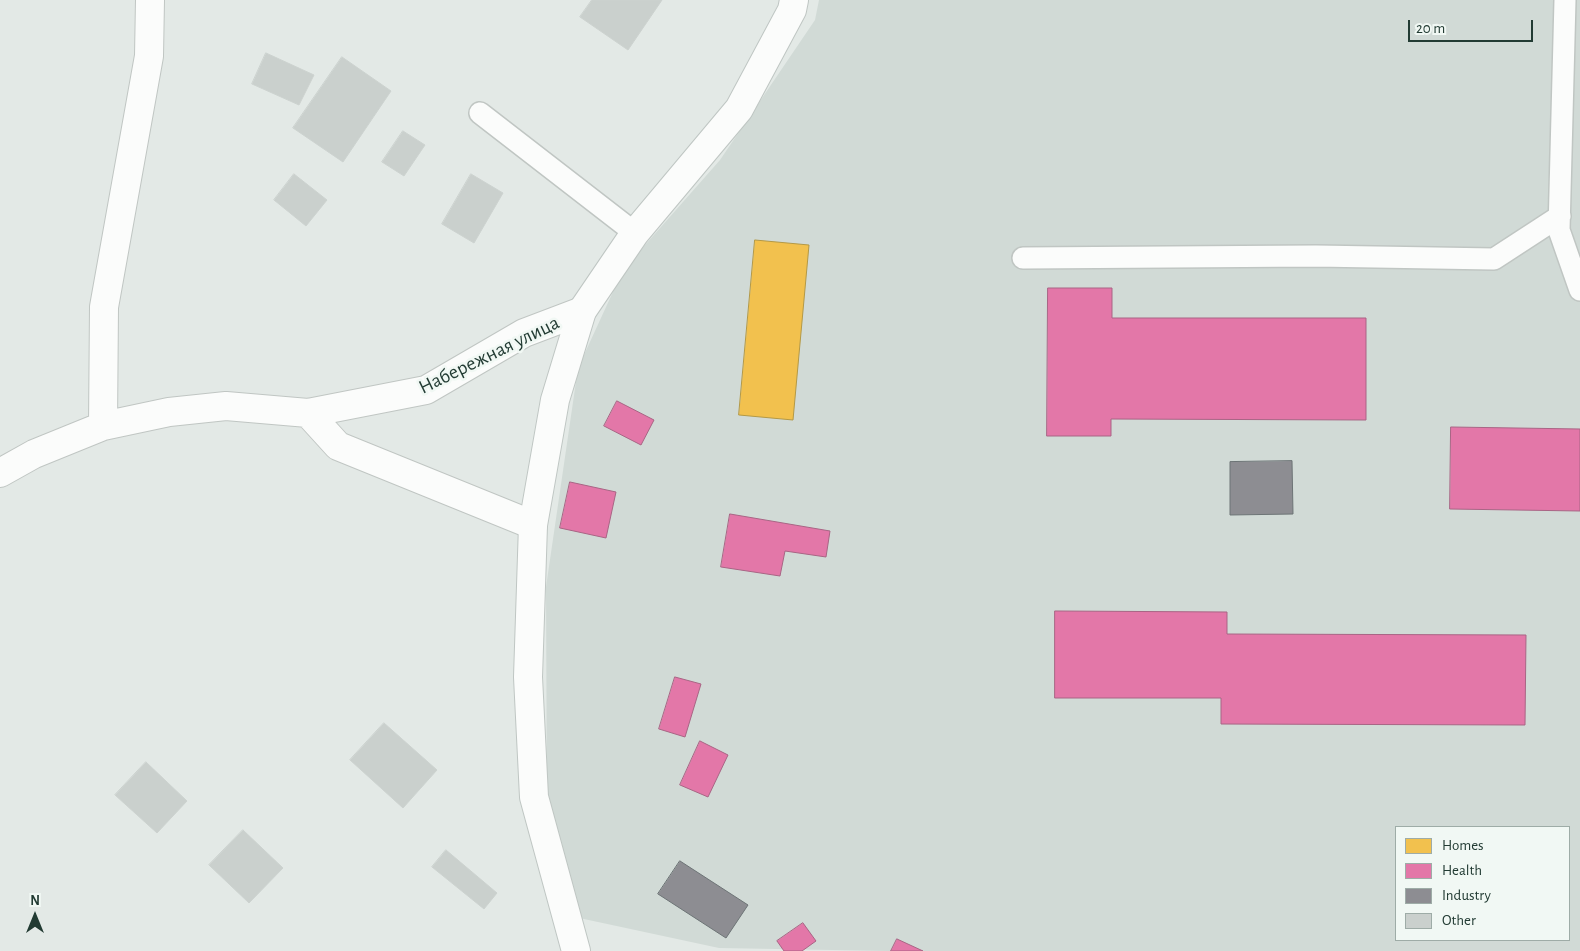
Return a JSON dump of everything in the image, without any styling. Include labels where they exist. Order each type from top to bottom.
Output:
[{"type":"street","points":[[103,426],[104,307],[149,56],[150,0]]},
{"type":"street","name":"Набережная улица","points":[[0,473],[34,454],[103,426],[169,412],[226,406],[308,412],[426,390],[524,333],[582,312],[635,233],[739,109],[792,10],[794,0]]},
{"type":"street","points":[[576,951],[534,797],[528,677],[533,525],[555,400],[582,312]]},
{"type":"street","points":[[308,412],[338,446],[533,525]]},
{"type":"lane","points":[[1565,0],[1559,230],[1580,290]]},
{"type":"lane","points":[[480,113],[635,233]]},
{"type":"lane","points":[[1022,258],[1316,256],[1494,259],[1560,216]]},
{"type":"shaded area","points":[[819,0],[1580,0],[1580,951],[889,951],[719,948],[570,916],[547,821],[546,587],[578,368],[623,270],[720,160],[815,20]]},
{"type":"building: Homes","points":[[755,240],[809,245],[793,420],[739,415]]},
{"type":"building: Health","points":[[1048,288],[1112,288],[1112,318],[1366,318],[1366,420],[1111,419],[1111,436],[1047,436]]},
{"type":"building: Health","points":[[617,401],[654,420],[641,445],[604,426]]},
{"type":"building: Health","points":[[1451,427],[1580,429],[1580,511],[1450,509]]},
{"type":"building: Health","points":[[570,482],[616,492],[606,538],[560,528]]},
{"type":"building: Health","points":[[730,514],[830,531],[826,557],[785,551],[780,576],[721,567]]},
{"type":"building: Health","points":[[1055,611],[1227,612],[1227,634],[1526,635],[1525,725],[1221,724],[1221,698],[1055,698]]},
{"type":"building: Health","points":[[675,677],[701,684],[685,737],[659,729]]},
{"type":"building: Health","points":[[700,741],[728,755],[708,797],[680,785]]},
{"type":"building: Health","points":[[803,923],[816,941],[802,951],[784,951],[777,941]]},
{"type":"building: Health","points":[[897,939],[923,951],[891,951]]},
{"type":"building: Industry","points":[[1292,461],[1293,514],[1230,515],[1230,462]]},
{"type":"building: Industry","points":[[680,861],[748,905],[726,938],[658,894]]},
{"type":"building: Other","points":[[592,0],[662,0],[628,50],[580,17]]},
{"type":"building: Other","points":[[266,53],[314,75],[299,105],[252,84]]},
{"type":"building: Other","points":[[342,57],[391,91],[343,162],[293,128]]},
{"type":"building: Other","points":[[403,131],[425,145],[404,176],[382,162]]},
{"type":"building: Other","points":[[294,174],[327,200],[306,226],[274,200]]},
{"type":"building: Other","points":[[471,174],[503,193],[474,243],[442,224]]},
{"type":"building: Other","points":[[384,723],[437,770],[403,808],[350,760]]},
{"type":"building: Other","points":[[146,762],[187,801],[157,833],[115,795]]},
{"type":"building: Other","points":[[243,830],[283,868],[249,903],[209,865]]},
{"type":"building: Other","points":[[446,850],[497,893],[484,909],[432,867]]}]
